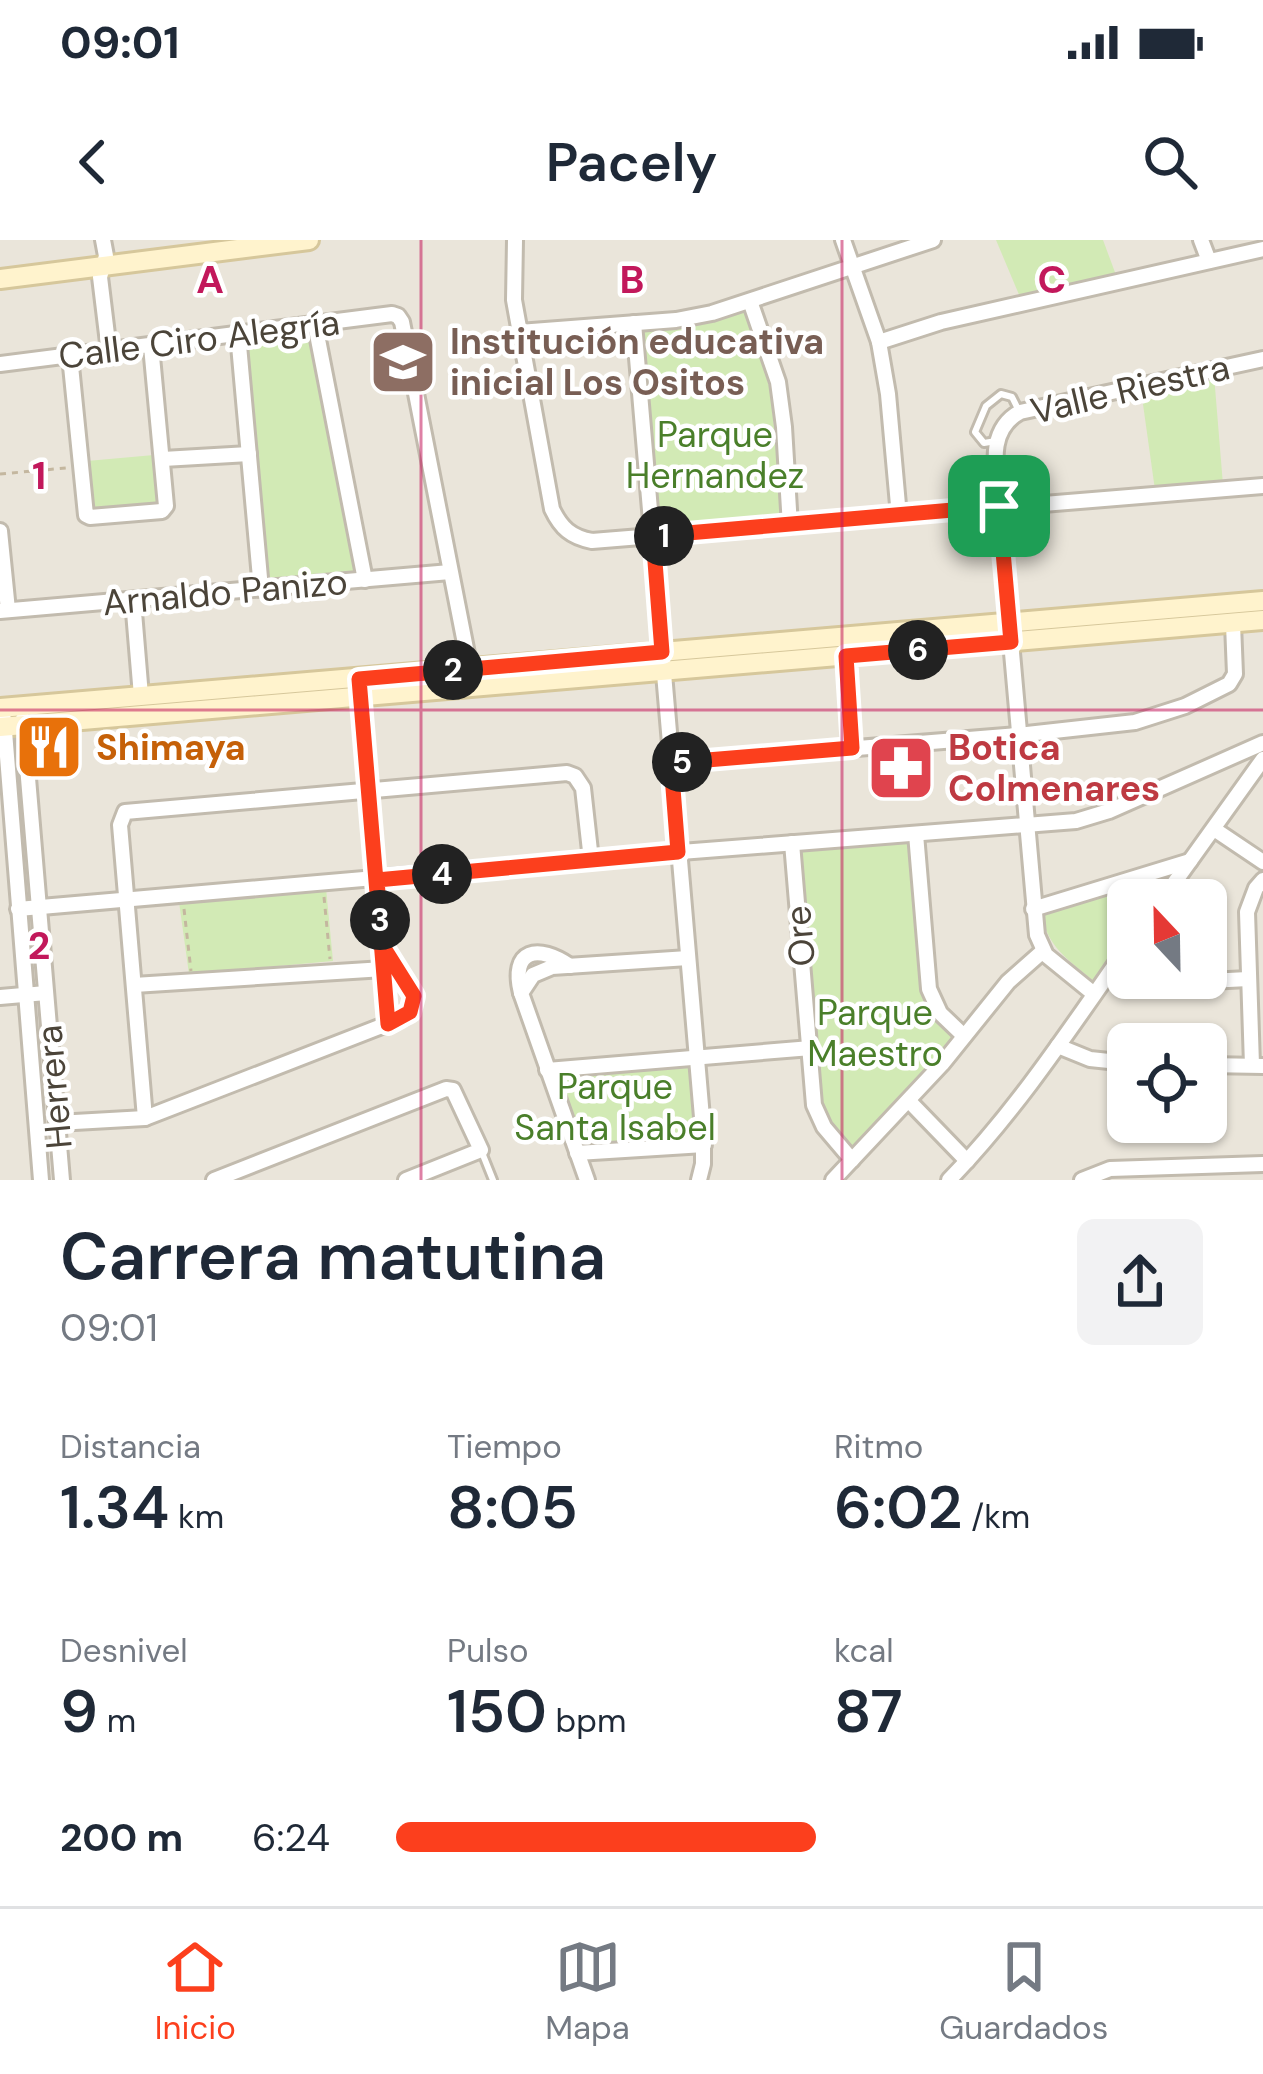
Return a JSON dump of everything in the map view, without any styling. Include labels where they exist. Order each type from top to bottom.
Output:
[{"type":"main road","points":[[0,279],[199,247],[303,240]]},
{"type":"main road","points":[[9,717],[141,696],[360,688],[470,669],[846,656],[1263,601]]},
{"type":"main road","points":[[9,717],[1010,633],[1263,620]]},
{"type":"street","points":[[103,240],[106,256],[100,277],[109,351]]},
{"type":"street","points":[[515,240],[513,280],[519,332],[552,509],[558,522],[577,538],[592,541],[790,526],[1263,486]]},
{"type":"street","points":[[843,240],[879,342],[898,516]]},
{"type":"street","points":[[519,332],[696,317],[933,240]]},
{"type":"street","points":[[1201,240],[1209,261]]},
{"type":"street","points":[[879,342],[941,322],[1263,249]]},
{"type":"street","points":[[750,301],[778,382],[790,526]]},
{"type":"street","name":"Calle Ciro Alegría","points":[[0,364],[392,314],[402,322],[470,669]]},
{"type":"street","points":[[634,323],[704,1144],[699,1180]]},
{"type":"street","points":[[315,324],[365,580]]},
{"type":"street","points":[[238,334],[261,589]]},
{"type":"street","points":[[70,356],[86,514],[162,511],[166,506],[163,459],[151,346]]},
{"type":"street","name":"Valle Riestra","points":[[999,434],[1009,418],[1020,412],[1263,359]]},
{"type":"street","points":[[999,434],[999,506],[1033,909],[1043,951],[1094,994]]},
{"type":"street","points":[[163,459],[249,454]]},
{"type":"street","points":[[0,531],[4,611]]},
{"type":"street","name":"Arnaldo Panizo","points":[[4,611],[450,572]]},
{"type":"street","points":[[133,600],[141,696]]},
{"type":"street","points":[[671,763],[1135,722],[1229,683],[1235,674],[1233,624]]},
{"type":"street","points":[[360,688],[388,1024]]},
{"type":"street","name":"Herrera","points":[[9,717],[39,908],[62,1180]]},
{"type":"street","name":"Herrera","points":[[9,717],[18,909],[41,1180]]},
{"type":"street","points":[[18,909],[1090,818],[1263,743]]},
{"type":"street","points":[[1177,879],[1263,758]]},
{"type":"street","points":[[1217,764],[1230,770],[1243,788]]},
{"type":"street","points":[[145,1118],[121,825],[128,810],[567,773],[583,788],[591,860]]},
{"type":"street","points":[[1214,829],[1263,862]]},
{"type":"street","points":[[916,834],[928,989],[940,1012],[964,1036]]},
{"type":"street","name":"Ore","points":[[792,843],[814,1106],[852,1160]]},
{"type":"street","points":[[1033,909],[1190,861]]},
{"type":"street","points":[[1227,1065],[1258,1065],[1248,979],[1247,912],[1263,880]]},
{"type":"street","points":[[58,1123],[145,1118],[410,1012],[414,996],[382,945]]},
{"type":"street","points":[[833,1180],[909,1101],[1007,982],[1043,951]]},
{"type":"street","points":[[587,1180],[521,993],[532,975],[552,968],[688,958]]},
{"type":"street","points":[[134,985],[384,969]]},
{"type":"street","points":[[949,1180],[1058,1046],[1107,976]]},
{"type":"street","points":[[1227,980],[1248,979]]},
{"type":"street","points":[[0,997],[46,993]]},
{"type":"street","points":[[1058,1046],[1107,1061]]},
{"type":"street","points":[[547,1070],[811,1048]]},
{"type":"street","points":[[214,1180],[240,1175],[453,1090],[481,1150],[406,1180]]},
{"type":"street","points":[[909,1101],[967,1161]]},
{"type":"street","points":[[577,1153],[704,1144]]},
{"type":"street","points":[[1082,1180],[1110,1169],[1263,1164]]},
{"type":"lane","points":[[999,434],[984,443],[975,432],[986,406],[1001,394],[1012,397],[1020,412]]},
{"type":"lane","points":[[481,1150],[493,1180]]},
{"type":"path","points":[[0,473],[80,467]]},
{"type":"path","points":[[846,656],[852,748]]},
{"type":"path","points":[[322,883],[331,972]]},
{"type":"path","points":[[182,895],[192,981]]},
{"type":"shaded area","points":[[0,240],[1263,240],[1263,1180],[0,1180]]},
{"type":"green space","points":[[996,240],[1103,240],[1116,275],[1020,297]]},
{"type":"green space","name":"Parque Hernandez","points":[[746,310],[770,389],[784,520],[660,531],[641,329]]},
{"type":"green space","points":[[312,331],[357,574],[267,580],[245,340]]},
{"type":"green space","points":[[1214,375],[1223,485],[1155,490],[1141,390]]},
{"type":"green space","points":[[154,455],[158,504],[90,510],[87,461]]},
{"type":"green space","name":"Parque Maestro","points":[[911,841],[923,982],[953,1039],[848,1145],[829,1125],[819,1103],[799,850]]},
{"type":"green space","points":[[1178,866],[1168,879],[1138,879]]},
{"type":"green space","points":[[326,888],[333,961],[189,974],[179,902]]},
{"type":"green space","points":[[1107,889],[1107,963],[1094,981],[1060,951],[1041,911]]},
{"type":"green space","name":"Parque Santa Isabel","points":[[691,1063],[697,1137],[582,1145],[555,1075]]},
{"type":"place","name":"Institución educativa inicial Los Ositos","points":[[403,362]]},
{"type":"place","name":"Shimaya","points":[[49,747]]},
{"type":"place","name":"Botica Colmenares","points":[[901,768]]},
{"type":"route","points":[[999,506],[1011,642],[846,656],[852,748],[671,763],[678,852],[377,880],[382,945],[414,996],[410,1012],[388,1024],[359,679],[662,652],[653,536],[999,506]]}]
